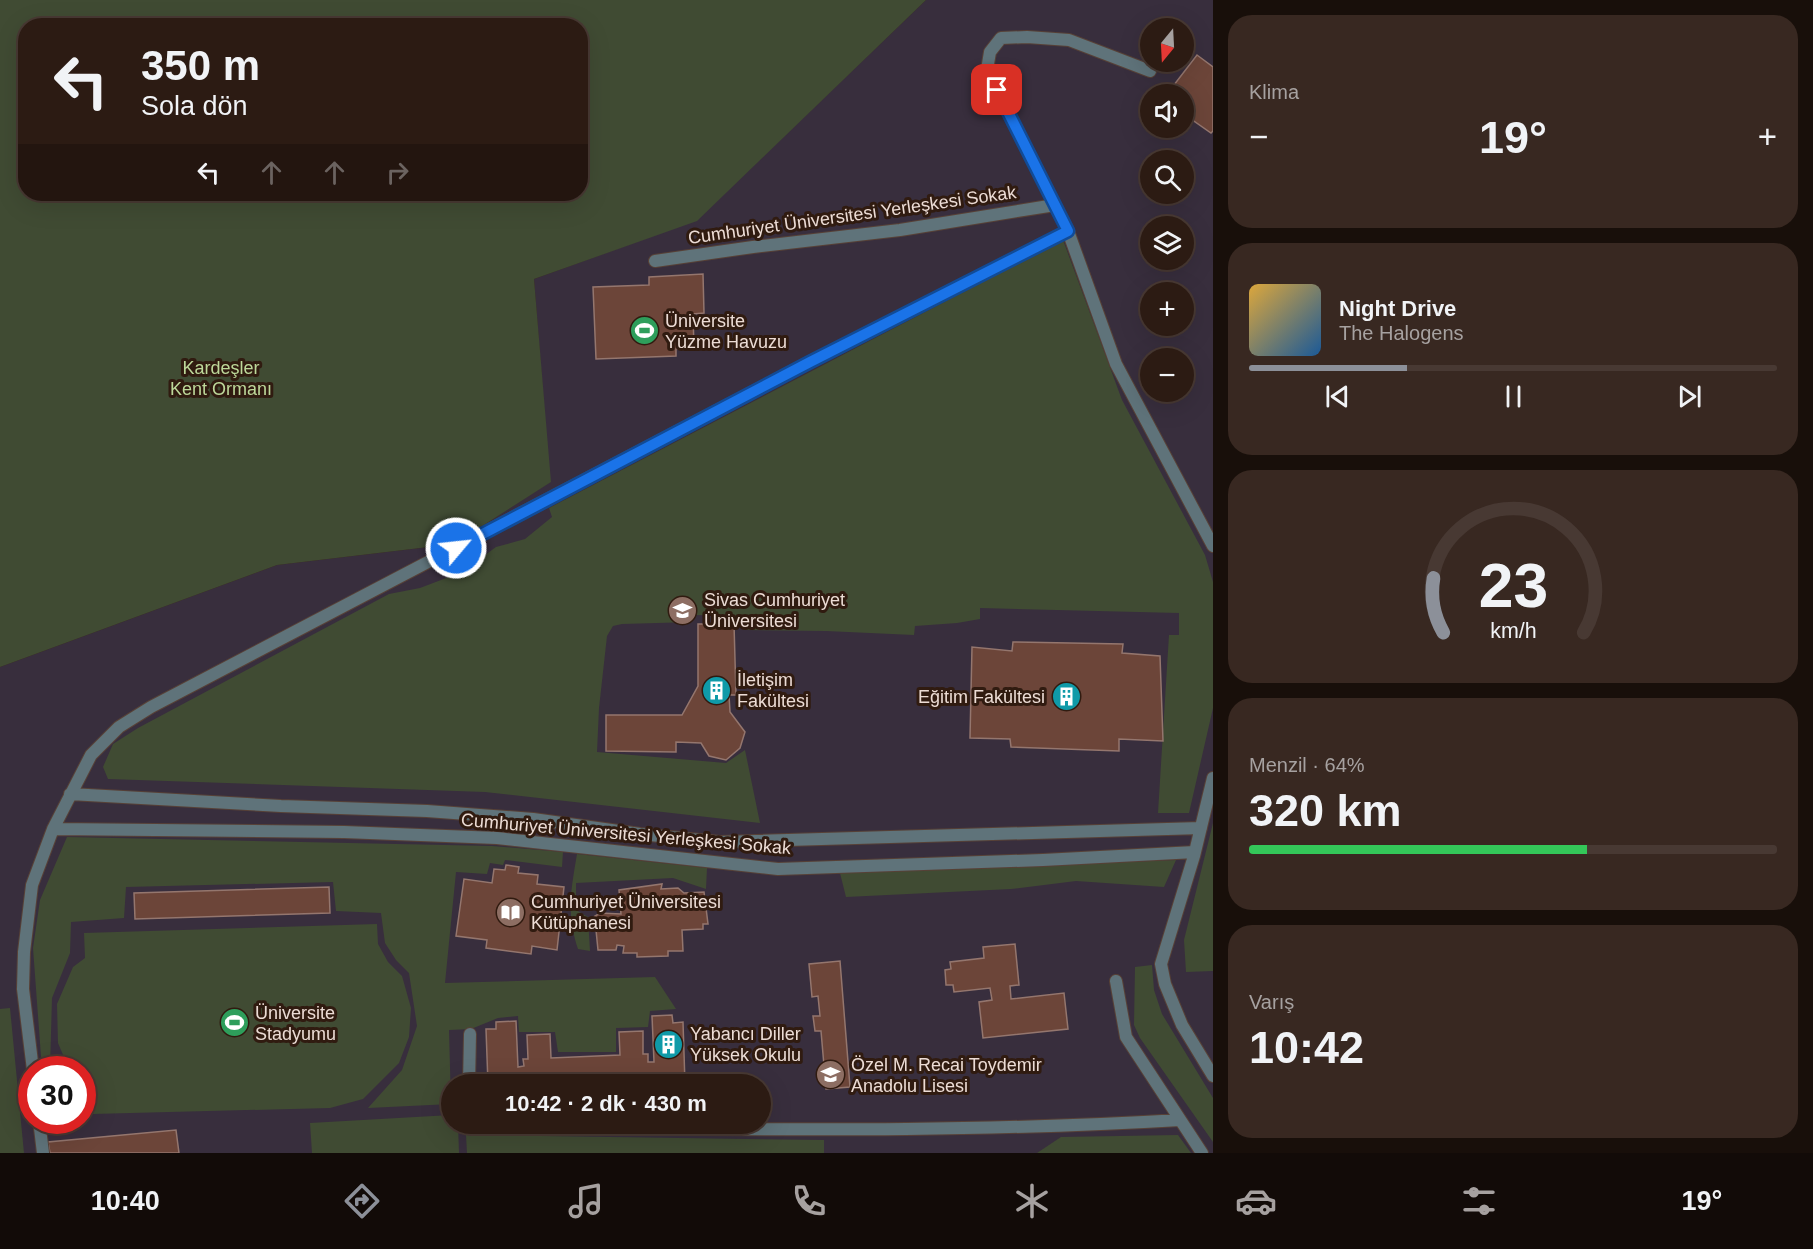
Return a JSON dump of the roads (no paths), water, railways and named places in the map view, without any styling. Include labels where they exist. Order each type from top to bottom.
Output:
[{"type":"street","name":"Cumhuriyet Üniversitesi Yerleşkesi Sokak","points":[[1140,67],[1069,40],[1027,37],[1001,38],[990,52],[987,70],[1068,231],[1116,364],[1213,546]]},
{"type":"street","name":"Cumhuriyet Üniversitesi Yerleşkesi Sokak","points":[[654,261],[900,230],[1054,205]]},
{"type":"street","points":[[31,1056],[23,989],[24,952],[32,885],[54,829],[91,755],[119,727],[151,707],[810,362],[1068,231]]},
{"type":"street","points":[[1213,778],[1195,852],[1161,964],[1165,984],[1182,1024],[1213,1076]]},
{"type":"street","name":"Cumhuriyet Üniversitesi Yerleşkesi Sokak","points":[[70,794],[427,811],[533,819],[640,834],[720,842],[1201,828]]},
{"type":"street","name":"Cumhuriyet Üniversitesi Yerleşkesi Sokak","points":[[54,829],[344,832],[497,838],[778,868],[1043,860],[1195,852]]},
{"type":"street","points":[[1116,981],[1126,1037],[1202,1153]]},
{"type":"street","points":[[470,1034],[470,1074]]},
{"type":"street","points":[[771,1129],[857,1130],[1180,1120]]},
{"type":"street","points":[[40,1134],[42,1153]]},
{"type":"place","name":"Üniversite Yüzme Havuzu","points":[[644,331]]},
{"type":"place","name":"Sivas Cumhuriyet Üniversitesi","points":[[683,610]]},
{"type":"place","name":"İletişim Fakültesi","points":[[716,690]]},
{"type":"place","name":"Eğitim Fakültesi","points":[[1066,697]]},
{"type":"place","name":"Cumhuriyet Üniversitesi Kütüphanesi","points":[[510,912]]},
{"type":"place","name":"Üniversite Stadyumu","points":[[234,1023]]},
{"type":"place","name":"Yabancı Diller Yüksek Okulu","points":[[669,1044]]},
{"type":"place","name":"Özel M. Recai Toydemir Anadolu Lisesi","points":[[830,1075]]},
{"type":"park label","name":"Kardeşler Kent Ormanı","points":[[221,378]]}]
